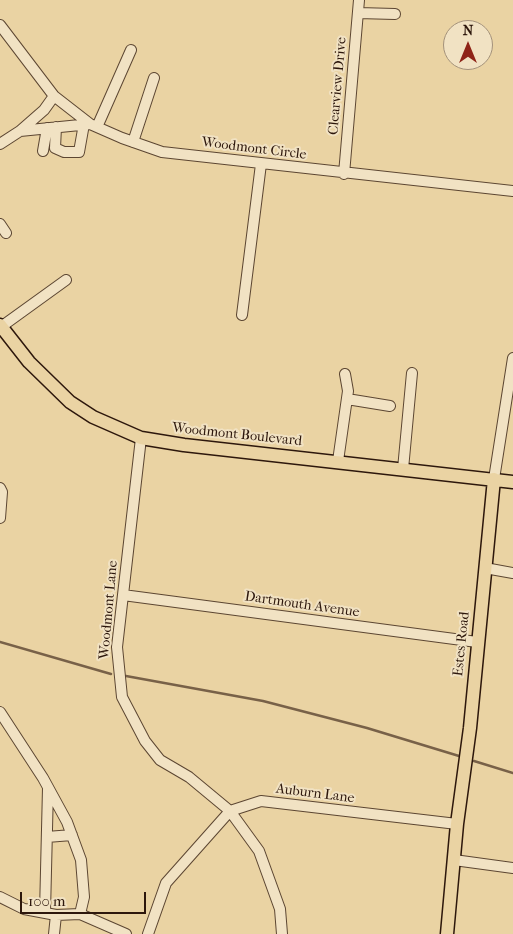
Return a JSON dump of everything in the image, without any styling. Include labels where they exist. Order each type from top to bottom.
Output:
[{"type":"main road","name":"Woodmont Boulevard","points":[[1,326],[29,362],[70,402],[93,417],[141,438],[184,445],[513,482]]},
{"type":"main road","name":"Estes Road","points":[[447,934],[457,824],[470,728],[494,480]]},
{"type":"street","name":"Clearview Drive","points":[[344,174],[359,0]]},
{"type":"street","points":[[358,13],[395,14]]},
{"type":"street","points":[[0,25],[54,96],[90,125]]},
{"type":"street","points":[[52,127],[55,148],[64,152],[79,152],[90,125],[131,50]]},
{"type":"street","points":[[134,142],[154,78]]},
{"type":"street","points":[[20,132],[44,110],[54,96]]},
{"type":"street","name":"Woodmont Circle","points":[[2,140],[20,132],[52,127],[90,125],[162,152],[513,192]]},
{"type":"street","points":[[43,151],[52,127]]},
{"type":"street","points":[[242,315],[261,164]]},
{"type":"street","points":[[1,326],[66,280]]},
{"type":"street","name":"Estes Road","points":[[494,480],[513,358]]},
{"type":"street","points":[[403,469],[412,373]]},
{"type":"street","points":[[338,461],[348,391],[345,374]]},
{"type":"street","points":[[347,399],[390,406]]},
{"type":"street","name":"Woodmont Lane","points":[[141,438],[117,647],[118,674],[122,697],[144,741],[160,760],[189,777],[230,811],[259,851],[280,909],[282,934]]},
{"type":"street","points":[[0,488],[2,492],[0,518]]},
{"type":"street","points":[[485,568],[513,573]]},
{"type":"street","name":"Dartmouth Avenue","points":[[122,595],[477,642]]},
{"type":"street","points":[[0,712],[67,822],[81,860],[84,897],[80,914]]},
{"type":"street","points":[[45,912],[48,788]]},
{"type":"street","name":"Auburn Lane","points":[[230,811],[261,801],[457,824]]},
{"type":"street","points":[[148,934],[166,884],[230,811]]},
{"type":"street","points":[[47,837],[72,835]]},
{"type":"street","points":[[454,860],[513,868]]},
{"type":"street","points":[[474,863],[484,870],[513,874]]},
{"type":"street","points":[[0,897],[24,909],[56,915],[80,914],[126,934]]},
{"type":"street","points":[[54,934],[56,915]]},
{"type":"waterway","points":[[0,642],[111,674]]},
{"type":"waterway","points":[[126,676],[263,701],[367,728],[459,756]]},
{"type":"waterway","points":[[474,761],[513,773]]}]
